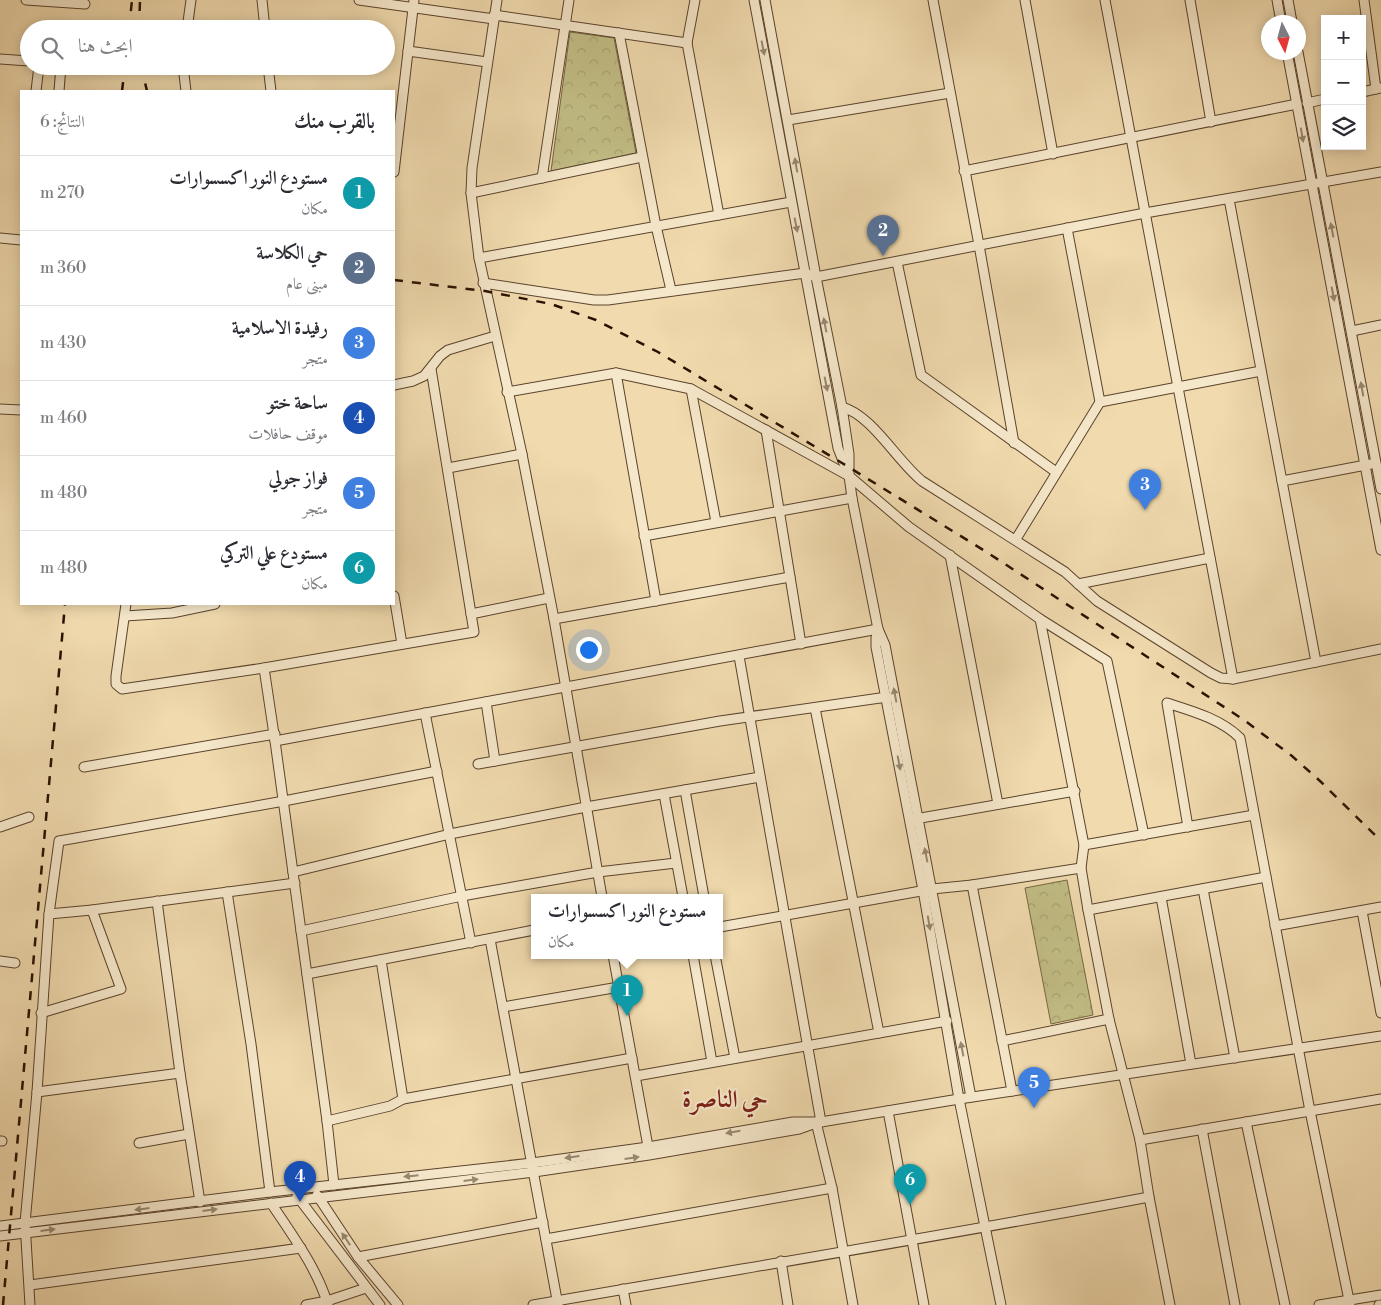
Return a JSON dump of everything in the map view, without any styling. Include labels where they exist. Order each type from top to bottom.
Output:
[{"type":"street","points":[[26,0],[85,4]]},
{"type":"street","points":[[188,20],[191,0]]},
{"type":"street","points":[[262,0],[264,20]]},
{"type":"street","points":[[359,0],[413,4],[686,43]]},
{"type":"street","points":[[497,0],[472,168],[471,193],[479,258],[522,454],[554,620],[602,894]]},
{"type":"street","points":[[542,178],[569,0]]},
{"type":"street","points":[[695,0],[686,43],[720,215]]},
{"type":"street","points":[[754,0],[838,448],[849,476]]},
{"type":"street","points":[[765,0],[842,407],[849,454],[852,498],[878,629],[885,645],[972,1097]]},
{"type":"street","points":[[932,0],[979,245],[1014,443]]},
{"type":"street","points":[[1025,0],[1053,154]]},
{"type":"street","points":[[1105,0],[1233,678]]},
{"type":"street","points":[[1190,0],[1211,122]]},
{"type":"street","points":[[1277,0],[1280,15]]},
{"type":"street","points":[[1288,0],[1291,15]]},
{"type":"street","points":[[1364,0],[1379,88],[1366,91]]},
{"type":"street","points":[[395,152],[413,4]]},
{"type":"street","points":[[619,33],[642,158],[671,290]]},
{"type":"street","points":[[408,51],[487,62]]},
{"type":"street","points":[[0,58],[20,61]]},
{"type":"street","points":[[1289,60],[1381,550]]},
{"type":"street","points":[[1300,60],[1322,183],[1379,463],[1381,489]]},
{"type":"street","points":[[36,90],[38,75]]},
{"type":"street","points":[[60,90],[61,75]]},
{"type":"street","points":[[184,75],[186,90]]},
{"type":"street","points":[[269,75],[271,90]]},
{"type":"street","points":[[788,120],[950,93]]},
{"type":"street","points":[[1308,102],[1321,100]]},
{"type":"street","points":[[964,171],[1297,104]]},
{"type":"street","points":[[471,193],[642,158]]},
{"type":"street","points":[[484,283],[594,300],[615,300],[671,290],[805,272],[816,277],[1145,213],[1381,172]]},
{"type":"street","points":[[1229,199],[1316,662]]},
{"type":"street","points":[[479,258],[791,202]]},
{"type":"street","points":[[1016,540],[1100,402],[1067,228]]},
{"type":"street","points":[[0,238],[20,237]]},
{"type":"street","points":[[896,262],[921,375],[1056,472]]},
{"type":"street","points":[[1352,331],[1381,325]]},
{"type":"street","points":[[395,385],[424,376],[440,356],[448,350],[495,336]]},
{"type":"street","points":[[126,605],[116,676],[116,684],[122,689],[264,668],[474,632],[431,369]]},
{"type":"street","points":[[1100,402],[1261,371]]},
{"type":"street","points":[[507,392],[616,374],[691,389],[849,476],[895,516],[1040,619],[1107,661],[1144,835]]},
{"type":"street","points":[[616,374],[656,601]]},
{"type":"street","points":[[691,389],[716,522]]},
{"type":"street","points":[[842,407],[853,411],[865,420],[909,470],[922,481],[1072,577],[1097,601],[1221,678],[1233,678],[1381,649]]},
{"type":"street","points":[[0,408],[20,410]]},
{"type":"street","points":[[766,430],[801,644]]},
{"type":"street","points":[[448,468],[522,454]]},
{"type":"street","points":[[1282,481],[1379,463]]},
{"type":"street","points":[[644,536],[852,498]]},
{"type":"street","points":[[950,555],[998,804]]},
{"type":"street","points":[[1078,584],[1210,558]]},
{"type":"street","points":[[554,620],[790,578]]},
{"type":"street","points":[[471,614],[549,598]]},
{"type":"street","points":[[395,602],[402,644]]},
{"type":"street","points":[[125,616],[163,614],[205,605]]},
{"type":"street","points":[[1040,619],[1084,845],[1081,868],[1088,910],[1109,1018],[1140,1140],[1148,1197],[1170,1305]]},
{"type":"street","points":[[84,767],[425,713],[878,629]]},
{"type":"street","points":[[878,629],[876,642],[947,1021],[959,1099],[1001,1305]]},
{"type":"street","points":[[739,656],[808,1046],[818,1122],[853,1305]]},
{"type":"street","points":[[264,668],[284,801],[334,1185]]},
{"type":"street","points":[[478,764],[720,721],[886,697]]},
{"type":"street","points":[[486,702],[495,761]]},
{"type":"street","points":[[1188,827],[1167,703],[1206,716],[1233,731],[1240,738],[1310,1111],[1350,1302]]},
{"type":"street","points":[[815,708],[879,1033]]},
{"type":"street","points":[[425,713],[471,943]]},
{"type":"street","points":[[30,1305],[30,1285],[24,1233],[37,1092],[41,1013],[59,840],[437,772]]},
{"type":"street","points":[[293,872],[450,834],[586,807],[760,778]]},
{"type":"street","points":[[685,790],[703,894]]},
{"type":"street","points":[[910,820],[1075,791]]},
{"type":"street","points":[[664,794],[682,894]]},
{"type":"street","points":[[1084,845],[1254,815]]},
{"type":"street","points":[[0,827],[28,817]]},
{"type":"street","points":[[301,931],[462,896],[598,872],[676,862]]},
{"type":"street","points":[[723,926],[923,890],[972,885],[1081,868]]},
{"type":"street","points":[[1088,910],[1266,877]]},
{"type":"street","points":[[50,914],[295,883]]},
{"type":"street","points":[[972,885],[1012,1091]]},
{"type":"street","points":[[1203,889],[1235,1058]]},
{"type":"street","points":[[228,892],[251,1044],[270,1192]]},
{"type":"street","points":[[1161,897],[1191,1064]]},
{"type":"street","points":[[158,901],[180,1073],[200,1202]]},
{"type":"street","points":[[1275,926],[1381,908]]},
{"type":"street","points":[[41,1013],[121,989],[92,910]]},
{"type":"street","points":[[1362,911],[1381,1013]]},
{"type":"street","points":[[307,974],[531,931]]},
{"type":"street","points":[[490,939],[558,1303]]},
{"type":"street","points":[[1,958],[15,963]]},
{"type":"street","points":[[614,959],[648,1151]]},
{"type":"street","points":[[694,959],[712,1062]]},
{"type":"street","points":[[716,959],[735,1058]]},
{"type":"street","points":[[381,960],[403,1100]]},
{"type":"street","points":[[503,1007],[619,987]]},
{"type":"street","points":[[1002,1041],[1109,1018]]},
{"type":"street","points":[[636,1076],[947,1021]]},
{"type":"street","points":[[0,1236],[534,1172],[648,1151],[799,1129],[818,1122],[959,1099],[1381,1036]]},
{"type":"street","points":[[327,1121],[390,1106],[403,1100],[632,1058]]},
{"type":"street","points":[[37,1092],[180,1073]]},
{"type":"street","points":[[1140,1140],[1381,1099]]},
{"type":"street","points":[[888,1111],[924,1305]]},
{"type":"street","points":[[1246,1122],[1285,1305]]},
{"type":"street","points":[[1202,1129],[1235,1305]]},
{"type":"street","points":[[139,1144],[189,1134]]},
{"type":"street","points":[[0,1226],[270,1192],[648,1151]]},
{"type":"street","points":[[312,1188],[358,1257],[398,1305]]},
{"type":"street","points":[[546,1239],[832,1188]]},
{"type":"street","points":[[291,1190],[300,1199],[380,1305]]},
{"type":"street","points":[[533,1305],[558,1303],[623,1289],[985,1228],[1148,1197]]},
{"type":"street","points":[[271,1203],[301,1248],[328,1303]]},
{"type":"street","points":[[358,1257],[542,1222]]},
{"type":"street","points":[[30,1285],[301,1248]]},
{"type":"street","points":[[781,1261],[788,1305]]},
{"type":"street","points":[[306,1305],[328,1303],[366,1288]]},
{"type":"street","points":[[623,1289],[626,1305]]},
{"type":"street","points":[[1319,1305],[1350,1302],[1381,1295]]},
{"type":"green space","points":[[570,32],[614,38],[636,153],[551,171]]},
{"type":"green space","points":[[1067,880],[1093,1015],[1051,1024],[1025,888]]},
{"type":"railway","points":[[130,20],[132,0]]},
{"type":"railway","points":[[139,20],[140,0]]},
{"type":"railway","points":[[122,90],[124,75]]},
{"type":"railway","points":[[143,75],[147,90]]},
{"type":"railway","points":[[395,280],[485,291],[551,304],[596,320],[658,352],[985,551],[1244,720],[1292,756],[1381,841]]},
{"type":"railway","points":[[3,1305],[65,605]]},
{"type":"place","name":"حي الكلاسة","points":[[883,256]]},
{"type":"place","name":"رفيدة الاسلامية","points":[[1145,510]]},
{"type":"place","name":"مستودع النور اكسسوارات","points":[[627,1016]]},
{"type":"place","name":"فواز جولي","points":[[1034,1108]]},
{"type":"place","name":"ساحة ختو","points":[[300,1202]]},
{"type":"place","name":"مستودع علي التركي","points":[[910,1205]]},
{"type":"district","name":"حي الناصرة","points":[[725,1100]]}]
